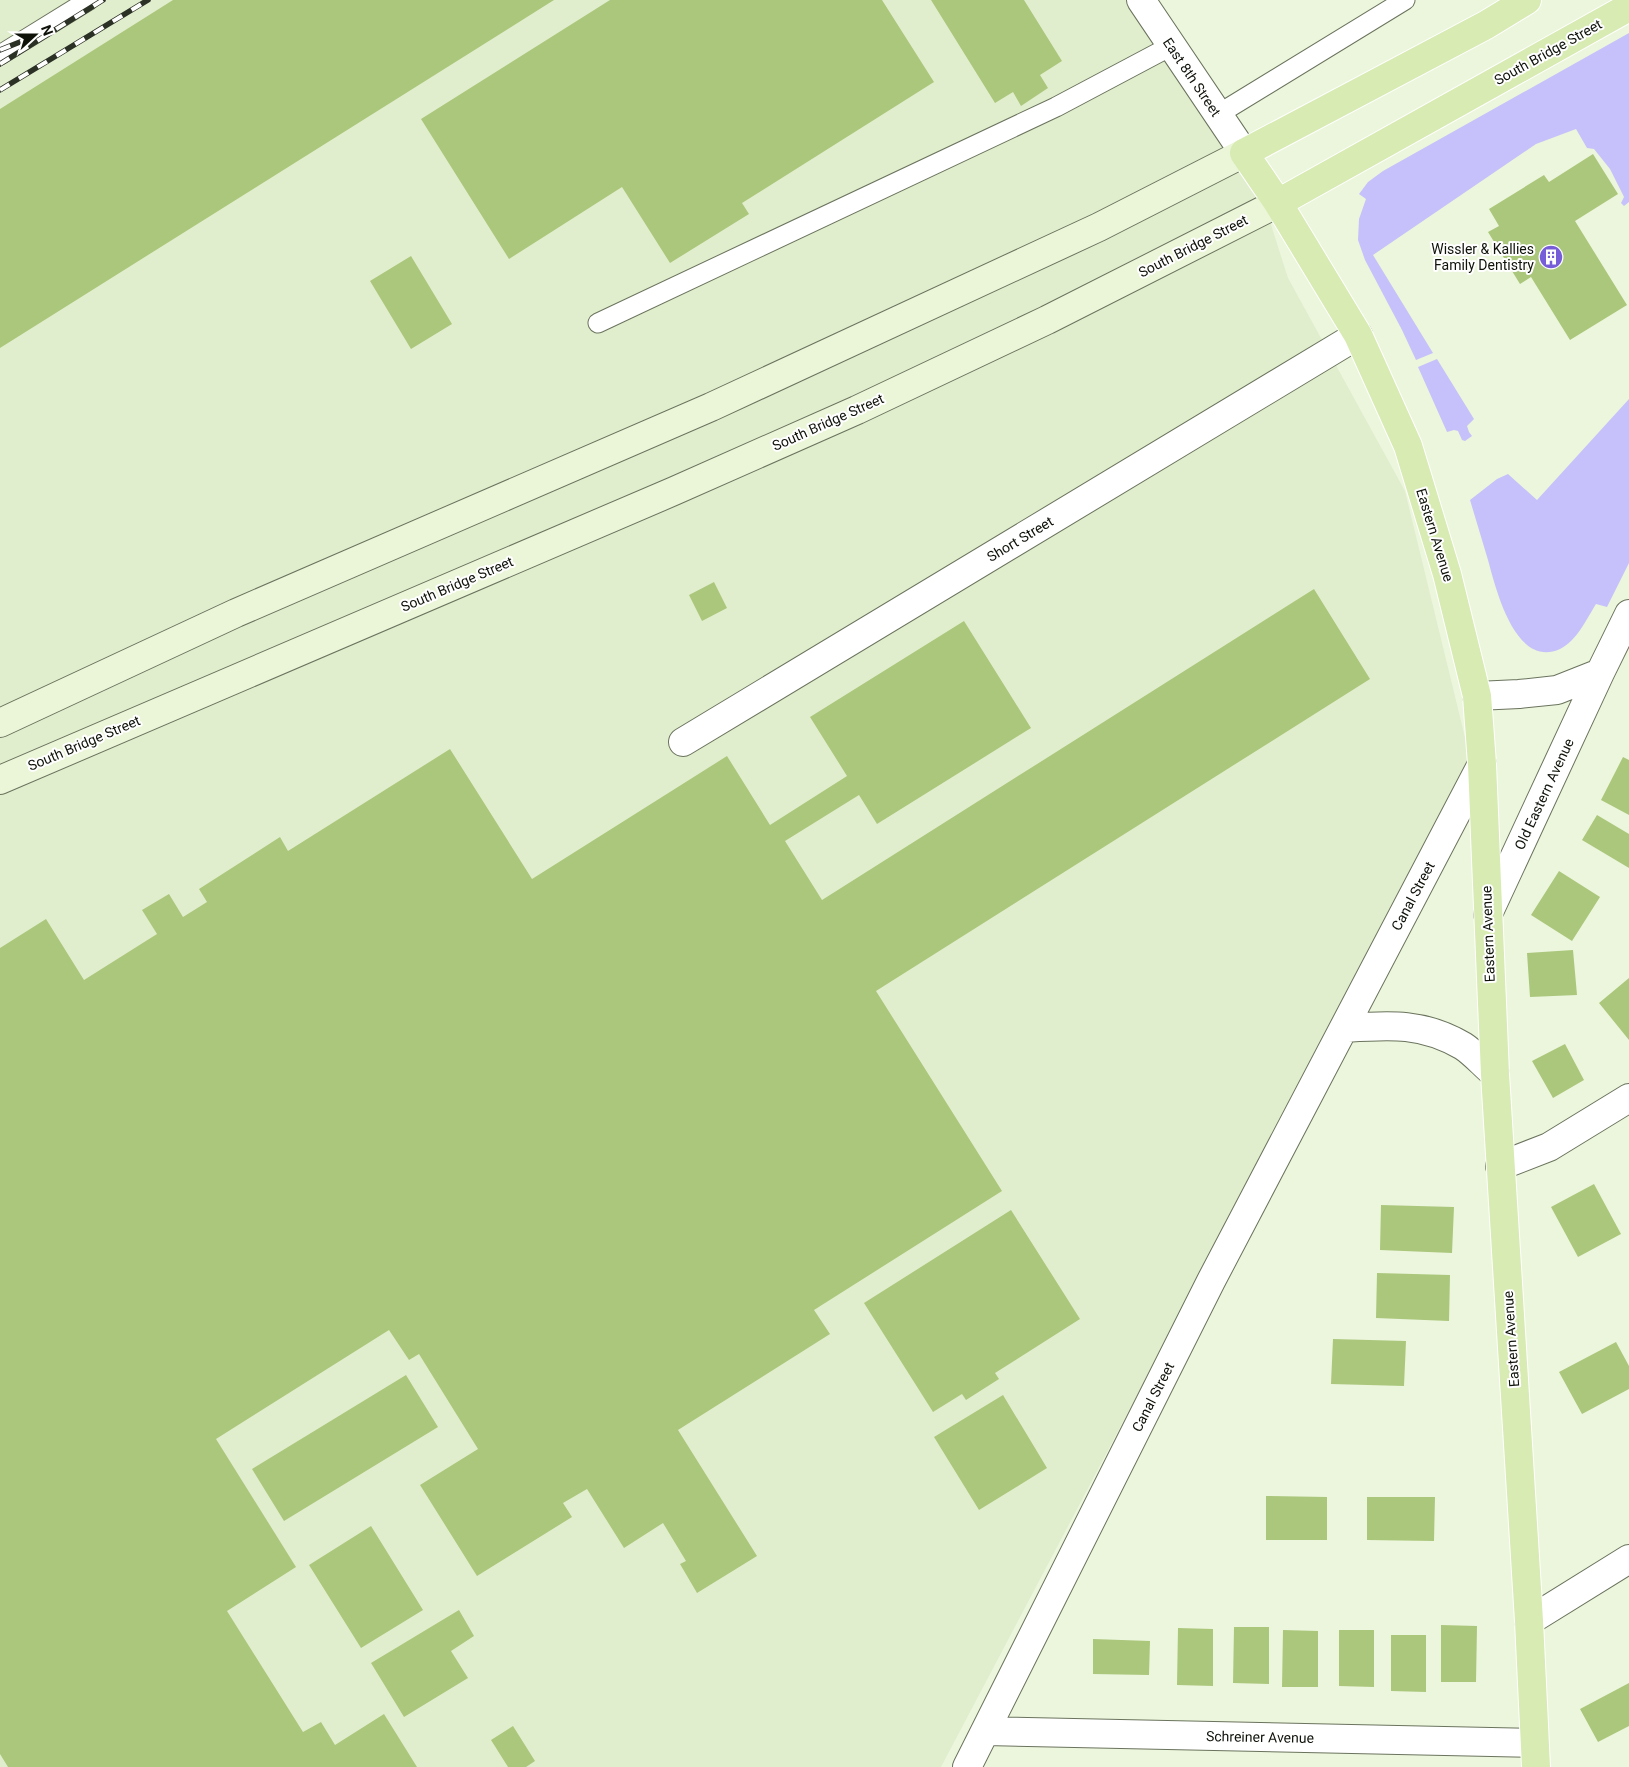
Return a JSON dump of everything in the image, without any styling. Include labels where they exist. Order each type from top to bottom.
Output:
[{"type":"main road","points":[[0,723],[236,613],[711,407],[1100,227],[1486,25],[1527,0]]},
{"type":"main road","name":"South Bridge Street","points":[[0,780],[674,491],[847,414],[1048,320],[1278,203],[1629,7]]},
{"type":"main road","name":"Eastern Avenue","points":[[1244,153],[1278,203],[1358,336],[1408,446],[1447,574],[1477,696],[1482,764],[1494,1074],[1529,1621],[1535,1755]]},
{"type":"street","name":"East 8th Street","points":[[1141,0],[1244,153]]},
{"type":"street","name":"Short Street","points":[[682,742],[1358,336]]},
{"type":"street","name":"Old Eastern Avenue","points":[[1488,914],[1629,614]]},
{"type":"street","points":[[1477,696],[1557,690],[1600,674]]},
{"type":"street","name":"Canal Street","points":[[967,1767],[1207,1290],[1482,764]]},
{"type":"street","points":[[1344,1028],[1396,1025],[1436,1033],[1464,1047],[1494,1074]]},
{"type":"street","points":[[1500,1166],[1549,1147],[1629,1098]]},
{"type":"street","points":[[1529,1621],[1629,1559]]},
{"type":"street","name":"Schreiner Avenue","points":[[986,1731],[1535,1755]]},
{"type":"lane","points":[[0,55],[89,0]]},
{"type":"lane","points":[[1217,115],[1405,0]]},
{"type":"lane","points":[[598,323],[1056,107],[1171,46]]},
{"type":"shaded area","points":[[0,0],[1155,0],[1243,137],[1288,278],[1405,491],[1471,762],[941,1767],[0,1767]]},
{"type":"shaded area","points":[[1629,33],[1629,202],[1624,206],[1621,203],[1624,197],[1610,169],[1594,149],[1587,148],[1576,129],[1536,144],[1373,255],[1433,353],[1416,360],[1365,260],[1358,240],[1359,219],[1366,199],[1359,194],[1368,182],[1383,171]]},
{"type":"shaded area","points":[[1437,359],[1474,419],[1467,426],[1472,436],[1465,441],[1462,440],[1458,431],[1447,432],[1418,367]]},
{"type":"shaded area","points":[[1629,399],[1629,563],[1607,607],[1596,604],[1572,641],[1560,649],[1544,652],[1531,648],[1510,623],[1502,606],[1470,500],[1497,479],[1508,474],[1537,500]]},
{"type":"building","points":[[173,0],[554,0],[0,348],[0,109]]},
{"type":"building","points":[[610,0],[882,0],[934,82],[742,203],[749,214],[670,263],[622,187],[509,259],[421,119]]},
{"type":"building","points":[[931,0],[1024,0],[1062,61],[1040,75],[1048,88],[1021,106],[1013,92],[995,103]]},
{"type":"building","name":"Wissler & Kallies Family Dentistry","points":[[1593,154],[1618,194],[1575,221],[1627,305],[1570,340],[1531,277],[1520,284],[1488,232],[1499,226],[1489,209],[1544,175],[1549,182]]},
{"type":"building","points":[[411,256],[452,324],[411,349],[370,281]]},
{"type":"building","points":[[714,582],[727,608],[702,621],[689,595]]},
{"type":"building","points":[[1314,589],[1370,679],[876,991],[1002,1191],[814,1310],[830,1334],[678,1430],[757,1556],[697,1593],[680,1564],[686,1561],[663,1523],[624,1548],[587,1489],[563,1503],[572,1517],[477,1576],[420,1485],[478,1449],[419,1354],[409,1360],[389,1330],[216,1439],[296,1567],[227,1611],[303,1732],[321,1722],[335,1745],[384,1714],[417,1767],[8,1767],[0,1754],[0,948],[46,919],[84,980],[157,934],[142,910],[169,894],[183,917],[207,902],[199,889],[280,837],[288,851],[450,749],[532,879],[727,756],[770,825],[847,776],[810,717],[964,621],[1031,728],[877,824],[859,795],[785,841],[822,900]]},
{"type":"building","points":[[1623,757],[1629,760],[1629,815],[1601,800]]},
{"type":"building","points":[[1597,815],[1629,834],[1629,868],[1582,840]]},
{"type":"building","points":[[1559,871],[1600,897],[1572,941],[1531,915]]},
{"type":"building","points":[[1573,950],[1577,995],[1530,997],[1527,953]]},
{"type":"building","points":[[1629,978],[1629,1040],[1599,1003]]},
{"type":"building","points":[[1565,1044],[1584,1080],[1553,1098],[1532,1061]]},
{"type":"building","points":[[1594,1184],[1621,1234],[1578,1257],[1551,1207]]},
{"type":"building","points":[[1381,1205],[1454,1207],[1452,1253],[1380,1250]]},
{"type":"building","points":[[1011,1210],[1080,1319],[995,1373],[999,1379],[966,1400],[962,1394],[933,1412],[864,1303]]},
{"type":"building","points":[[1377,1273],[1450,1275],[1449,1321],[1376,1318]]},
{"type":"building","points":[[1333,1339],[1406,1341],[1404,1386],[1331,1384]]},
{"type":"building","points":[[1616,1342],[1629,1366],[1629,1389],[1582,1414],[1559,1372]]},
{"type":"building","points":[[406,1375],[438,1427],[284,1521],[252,1469]]},
{"type":"building","points":[[1003,1395],[1047,1468],[979,1510],[934,1437]]},
{"type":"building","points":[[1266,1496],[1327,1497],[1327,1540],[1266,1540]]},
{"type":"building","points":[[1367,1497],[1435,1497],[1434,1541],[1367,1540]]},
{"type":"building","points":[[371,1526],[423,1610],[361,1648],[309,1565]]},
{"type":"building","points":[[459,1610],[474,1636],[451,1651],[468,1678],[404,1717],[371,1663]]},
{"type":"building","points":[[1441,1625],[1477,1626],[1476,1682],[1441,1682]]},
{"type":"building","points":[[1234,1627],[1269,1627],[1269,1684],[1233,1683]]},
{"type":"building","points":[[1178,1628],[1213,1629],[1213,1686],[1177,1685]]},
{"type":"building","points":[[1283,1630],[1318,1631],[1318,1687],[1282,1687]]},
{"type":"building","points":[[1339,1630],[1374,1630],[1374,1687],[1339,1686]]},
{"type":"building","points":[[1391,1635],[1426,1635],[1426,1692],[1391,1691]]},
{"type":"building","points":[[1093,1639],[1150,1641],[1149,1675],[1093,1674]]},
{"type":"building","points":[[1629,1683],[1629,1726],[1598,1742],[1580,1709]]},
{"type":"building","points":[[513,1726],[535,1761],[526,1767],[508,1767],[491,1740]]},
{"type":"railway","points":[[0,64],[103,0]]},
{"type":"railway","points":[[0,90],[148,0]]},
{"type":"railway","points":[[0,50],[35,36]]},
{"type":"place","name":"Wissler & Kallies Family Dentistry","points":[[1551,257]]}]
